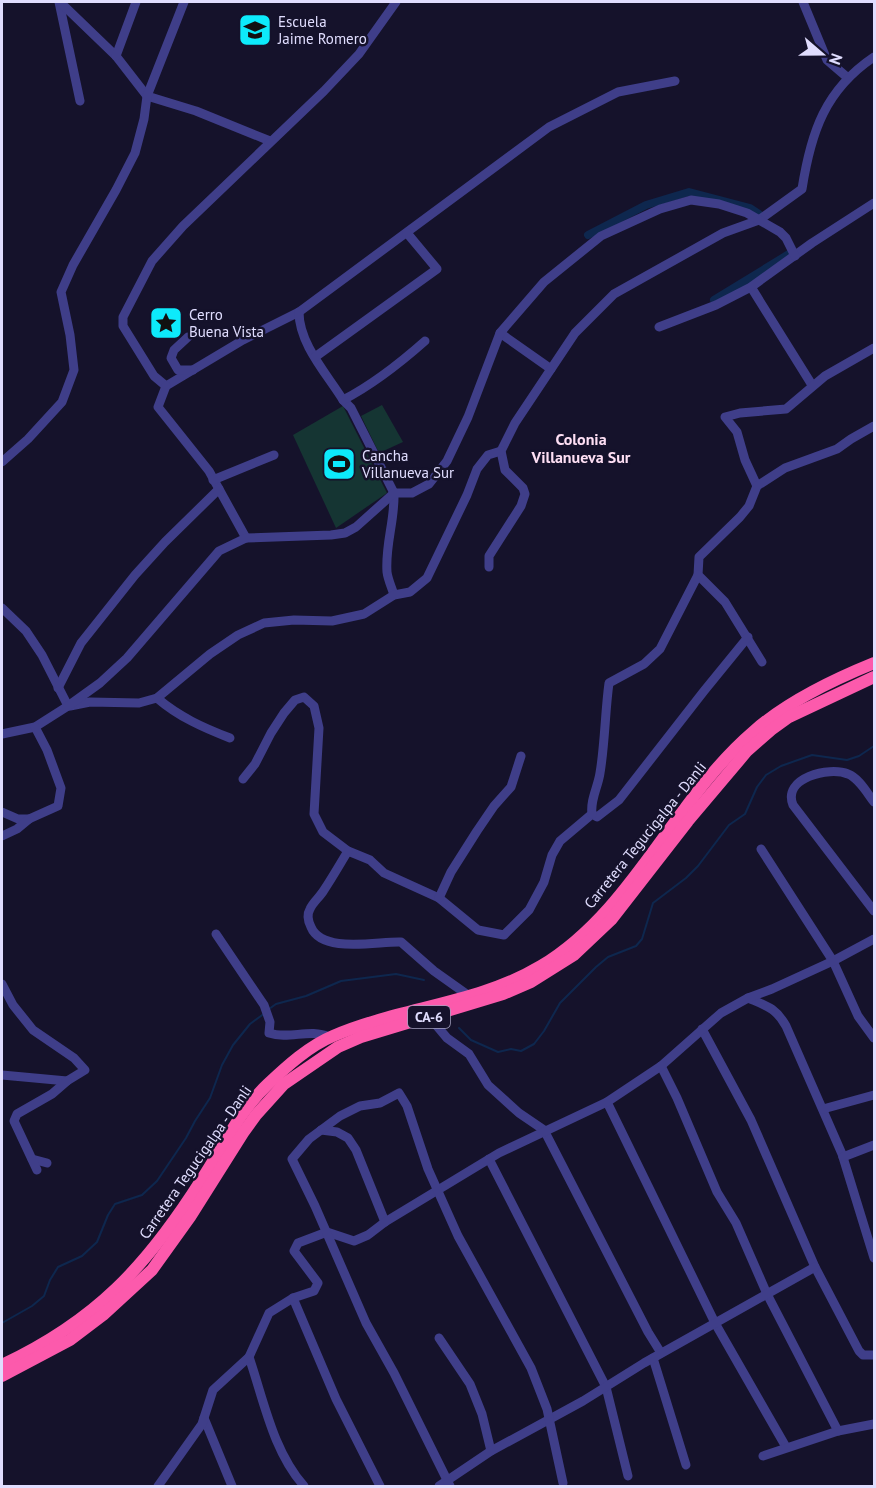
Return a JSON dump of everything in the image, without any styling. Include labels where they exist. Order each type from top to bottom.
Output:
[{"type":"highway","name":"Carretera Tegucigalpa - Danli","points":[[2,1376],[70,1340],[104,1315],[152,1270],[190,1217],[243,1133],[284,1084],[338,1047],[425,1012],[472,998],[507,983],[541,966],[568,948],[609,908],[711,776],[753,731],[778,712],[874,663]]},
{"type":"highway","name":"Carretera Tegucigalpa - Danli","points":[[472,998],[503,994],[531,982],[574,955],[612,920],[688,821],[747,751],[789,717],[874,677]]},
{"type":"highway","name":"Carretera Tegucigalpa - Danli","points":[[2,1365],[62,1332],[99,1305],[143,1263],[180,1212],[252,1102],[285,1068],[329,1038],[369,1022],[425,1012]]},
{"type":"street","points":[[60,2],[129,70],[147,96],[196,111],[270,141]]},
{"type":"street","points":[[60,2],[80,101]]},
{"type":"street","points":[[116,56],[136,2]]},
{"type":"street","points":[[2,462],[28,439],[62,402],[74,370],[70,335],[61,292],[73,265],[135,153],[144,119],[147,96],[184,2]]},
{"type":"street","points":[[166,386],[154,376],[123,326],[123,317],[152,261],[183,226],[359,54],[396,2]]},
{"type":"street","points":[[803,2],[827,60],[848,78]]},
{"type":"street","points":[[489,567],[489,556],[521,506],[525,495],[523,488],[505,470],[501,451],[515,423],[575,333],[614,294],[723,233],[759,220],[802,189],[812,142],[822,113],[842,83],[874,57]]},
{"type":"street","points":[[246,538],[219,489],[192,448],[158,407],[166,386],[243,340],[299,312],[549,127],[618,92],[675,81]]},
{"type":"street","points":[[2,734],[35,727],[100,682],[127,658],[219,551],[246,538],[345,533],[356,527],[394,493],[412,493],[429,484],[447,461],[468,417],[500,333],[544,282],[601,236],[660,209],[691,200],[719,204],[747,213],[780,232],[786,238],[795,256]]},
{"type":"street","points":[[659,327],[716,305],[752,287],[812,243],[874,203]]},
{"type":"street","points":[[315,357],[437,269],[407,233]]},
{"type":"street","points":[[752,287],[813,385]]},
{"type":"street","points":[[299,312],[299,325],[315,357],[343,400],[351,408],[394,493],[395,506],[388,545],[387,574],[394,595]]},
{"type":"street","points":[[500,333],[551,369]]},
{"type":"street","points":[[188,337],[174,350],[171,358],[178,370],[195,370]]},
{"type":"street","points":[[343,400],[364,390],[398,365],[425,341]]},
{"type":"street","points":[[757,486],[745,460],[737,432],[724,417],[747,412],[786,409],[813,385],[850,360],[874,348]]},
{"type":"street","points":[[592,814],[591,806],[600,776],[605,740],[609,683],[644,664],[660,650],[698,575],[699,557],[749,506],[757,486],[785,468],[837,449],[874,426]]},
{"type":"street","points":[[68,706],[90,702],[140,704],[157,698],[210,654],[238,635],[264,623],[294,620],[332,621],[364,614],[394,595],[410,592],[427,578],[477,469],[488,455],[501,451]]},
{"type":"street","points":[[213,480],[274,455]]},
{"type":"street","points":[[58,688],[91,629],[150,559],[219,489]]},
{"type":"street","points":[[698,575],[725,602],[762,662]]},
{"type":"street","points":[[2,608],[26,631],[42,655],[68,706]]},
{"type":"street","points":[[592,814],[597,817],[619,800],[748,637]]},
{"type":"street","points":[[243,779],[255,764],[271,733],[285,713],[295,700],[304,697],[314,706],[319,728],[314,814],[323,832],[348,851],[370,860],[384,873],[439,898],[478,930],[504,935],[529,910],[544,882],[552,855],[560,841],[592,814]]},
{"type":"street","points":[[157,698],[169,709],[197,725],[230,738]]},
{"type":"street","points":[[2,836],[17,829],[29,819],[58,806],[61,788],[47,750],[35,727]]},
{"type":"street","points":[[439,898],[451,872],[487,816],[512,787],[521,756]]},
{"type":"street","points":[[874,802],[855,777],[841,772],[820,773],[805,778],[793,789],[790,798],[874,911]]},
{"type":"street","points":[[2,812],[18,819],[29,819]]},
{"type":"street","points":[[761,849],[833,961],[858,1016],[874,1038]]},
{"type":"street","points":[[348,851],[309,910],[308,920],[317,936],[327,941],[356,945],[401,942],[472,998]]},
{"type":"street","points":[[216,934],[264,1005],[269,1020],[269,1033],[278,1036],[315,1033],[329,1038]]},
{"type":"street","points":[[158,1486],[202,1424],[213,1390],[249,1357],[269,1312],[293,1298],[314,1291],[318,1282],[294,1251],[298,1243],[327,1232],[354,1240],[368,1235],[385,1222],[489,1159],[544,1130],[607,1102],[661,1066],[722,1013],[748,998],[833,961],[874,939]]},
{"type":"street","points":[[2,984],[13,1005],[33,1029],[74,1058],[85,1070],[15,1117],[37,1170]]},
{"type":"street","points":[[748,998],[780,1014],[843,1156],[872,1244],[874,1258]]},
{"type":"street","points":[[425,1012],[447,1038],[469,1054],[488,1085],[519,1113],[544,1130],[648,1332],[657,1356],[686,1465]]},
{"type":"street","points":[[702,1029],[751,1119],[815,1267],[859,1351],[863,1355],[874,1355]]},
{"type":"street","points":[[661,1066],[717,1192],[736,1223],[766,1294],[838,1431]]},
{"type":"street","points":[[2,1075],[67,1081]]},
{"type":"street","points":[[563,1483],[549,1419],[547,1408],[531,1368],[458,1236],[437,1190],[407,1106],[399,1094],[380,1103],[360,1106],[340,1116],[309,1140],[292,1159],[327,1232],[366,1323],[394,1373],[446,1485],[491,1451],[549,1419],[584,1401],[657,1356],[815,1267]]},
{"type":"street","points":[[823,1109],[874,1095]]},
{"type":"street","points":[[607,1102],[715,1323],[786,1447]]},
{"type":"street","points":[[321,1130],[337,1132],[348,1138],[356,1150],[385,1222]]},
{"type":"street","points":[[843,1156],[874,1145]]},
{"type":"street","points":[[32,1159],[47,1162]]},
{"type":"street","points":[[489,1159],[606,1387],[628,1476]]},
{"type":"street","points":[[293,1298],[336,1398],[380,1486]]},
{"type":"street","points":[[439,1338],[470,1384],[482,1414],[491,1451]]},
{"type":"street","points":[[249,1357],[271,1426],[290,1470],[304,1486]]},
{"type":"street","points":[[204,1418],[232,1486]]},
{"type":"street","points":[[763,1456],[838,1431],[874,1424]]},
{"type":"green space","points":[[382,405],[403,442],[379,453],[361,416]]},
{"type":"green space","name":"Cancha Villanueva Sur","points":[[343,406],[387,493],[336,528],[293,435]]},
{"type":"waterway","points":[[588,235],[646,205],[689,192],[750,208],[759,214]]},
{"type":"waterway","points":[[714,300],[789,254]]},
{"type":"waterway","points":[[459,1028],[471,1040],[498,1052],[511,1049],[521,1051],[534,1044],[560,1003],[596,967],[608,957],[636,946],[642,939],[653,903],[686,878],[729,825],[745,814],[757,787],[766,775],[781,766],[812,755],[847,760],[859,756],[874,746]]},
{"type":"waterway","points":[[269,1009],[276,1004],[306,996],[341,981],[396,974],[424,980]]},
{"type":"waterway","points":[[2,1323],[32,1306],[44,1296],[58,1267],[82,1256],[97,1242],[115,1204],[142,1195],[157,1181],[210,1098],[222,1065],[233,1045],[250,1024],[265,1013]]},
{"type":"place","name":"Escuela Jaime Romero","points":[[255,30]]},
{"type":"place","name":"Cerro Buena Vista","points":[[166,323]]},
{"type":"place","name":"Cancha Villanueva Sur","points":[[339,464]]},
{"type":"district","name":"Colonia Villanueva Sur","points":[[581,448]]}]
